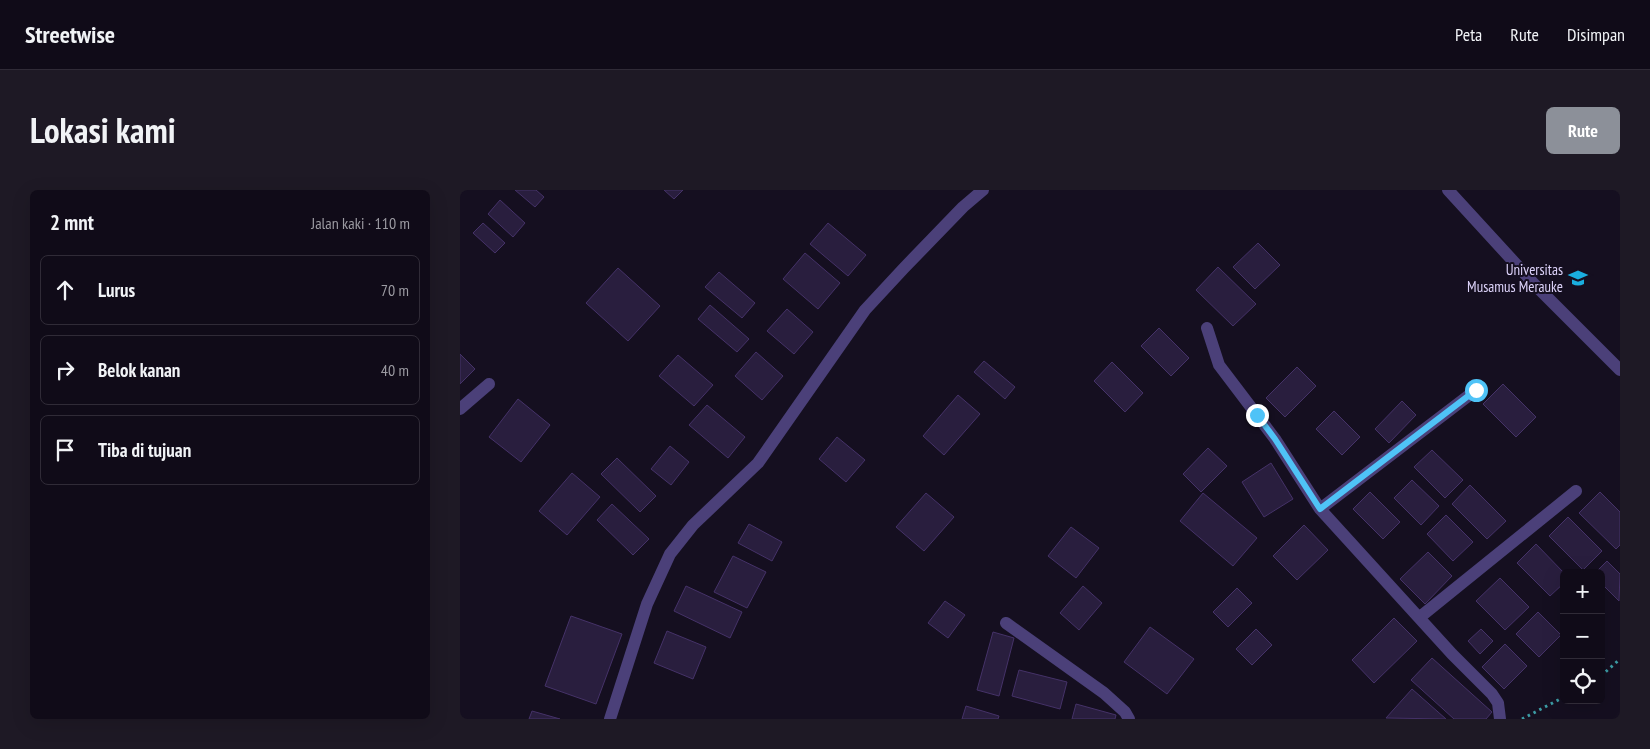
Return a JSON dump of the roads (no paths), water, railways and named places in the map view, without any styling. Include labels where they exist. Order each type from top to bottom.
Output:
[{"type":"street","points":[[610,719],[647,604],[670,554],[693,525],[758,463],[865,310],[930,241],[983,190]]},
{"type":"street","points":[[1448,190],[1536,286],[1620,370]]},
{"type":"street","points":[[1207,328],[1219,365],[1275,439],[1320,509],[1452,654],[1492,694],[1498,703],[1500,719]]},
{"type":"street","points":[[460,409],[490,384]]},
{"type":"street","points":[[1320,509],[1476,390]]},
{"type":"street","points":[[1420,617],[1576,492]]},
{"type":"street","points":[[1006,623],[1104,693],[1125,712],[1129,719]]},
{"type":"place","name":"Universitas Musamus Merauke","points":[[1578,278]]}]
